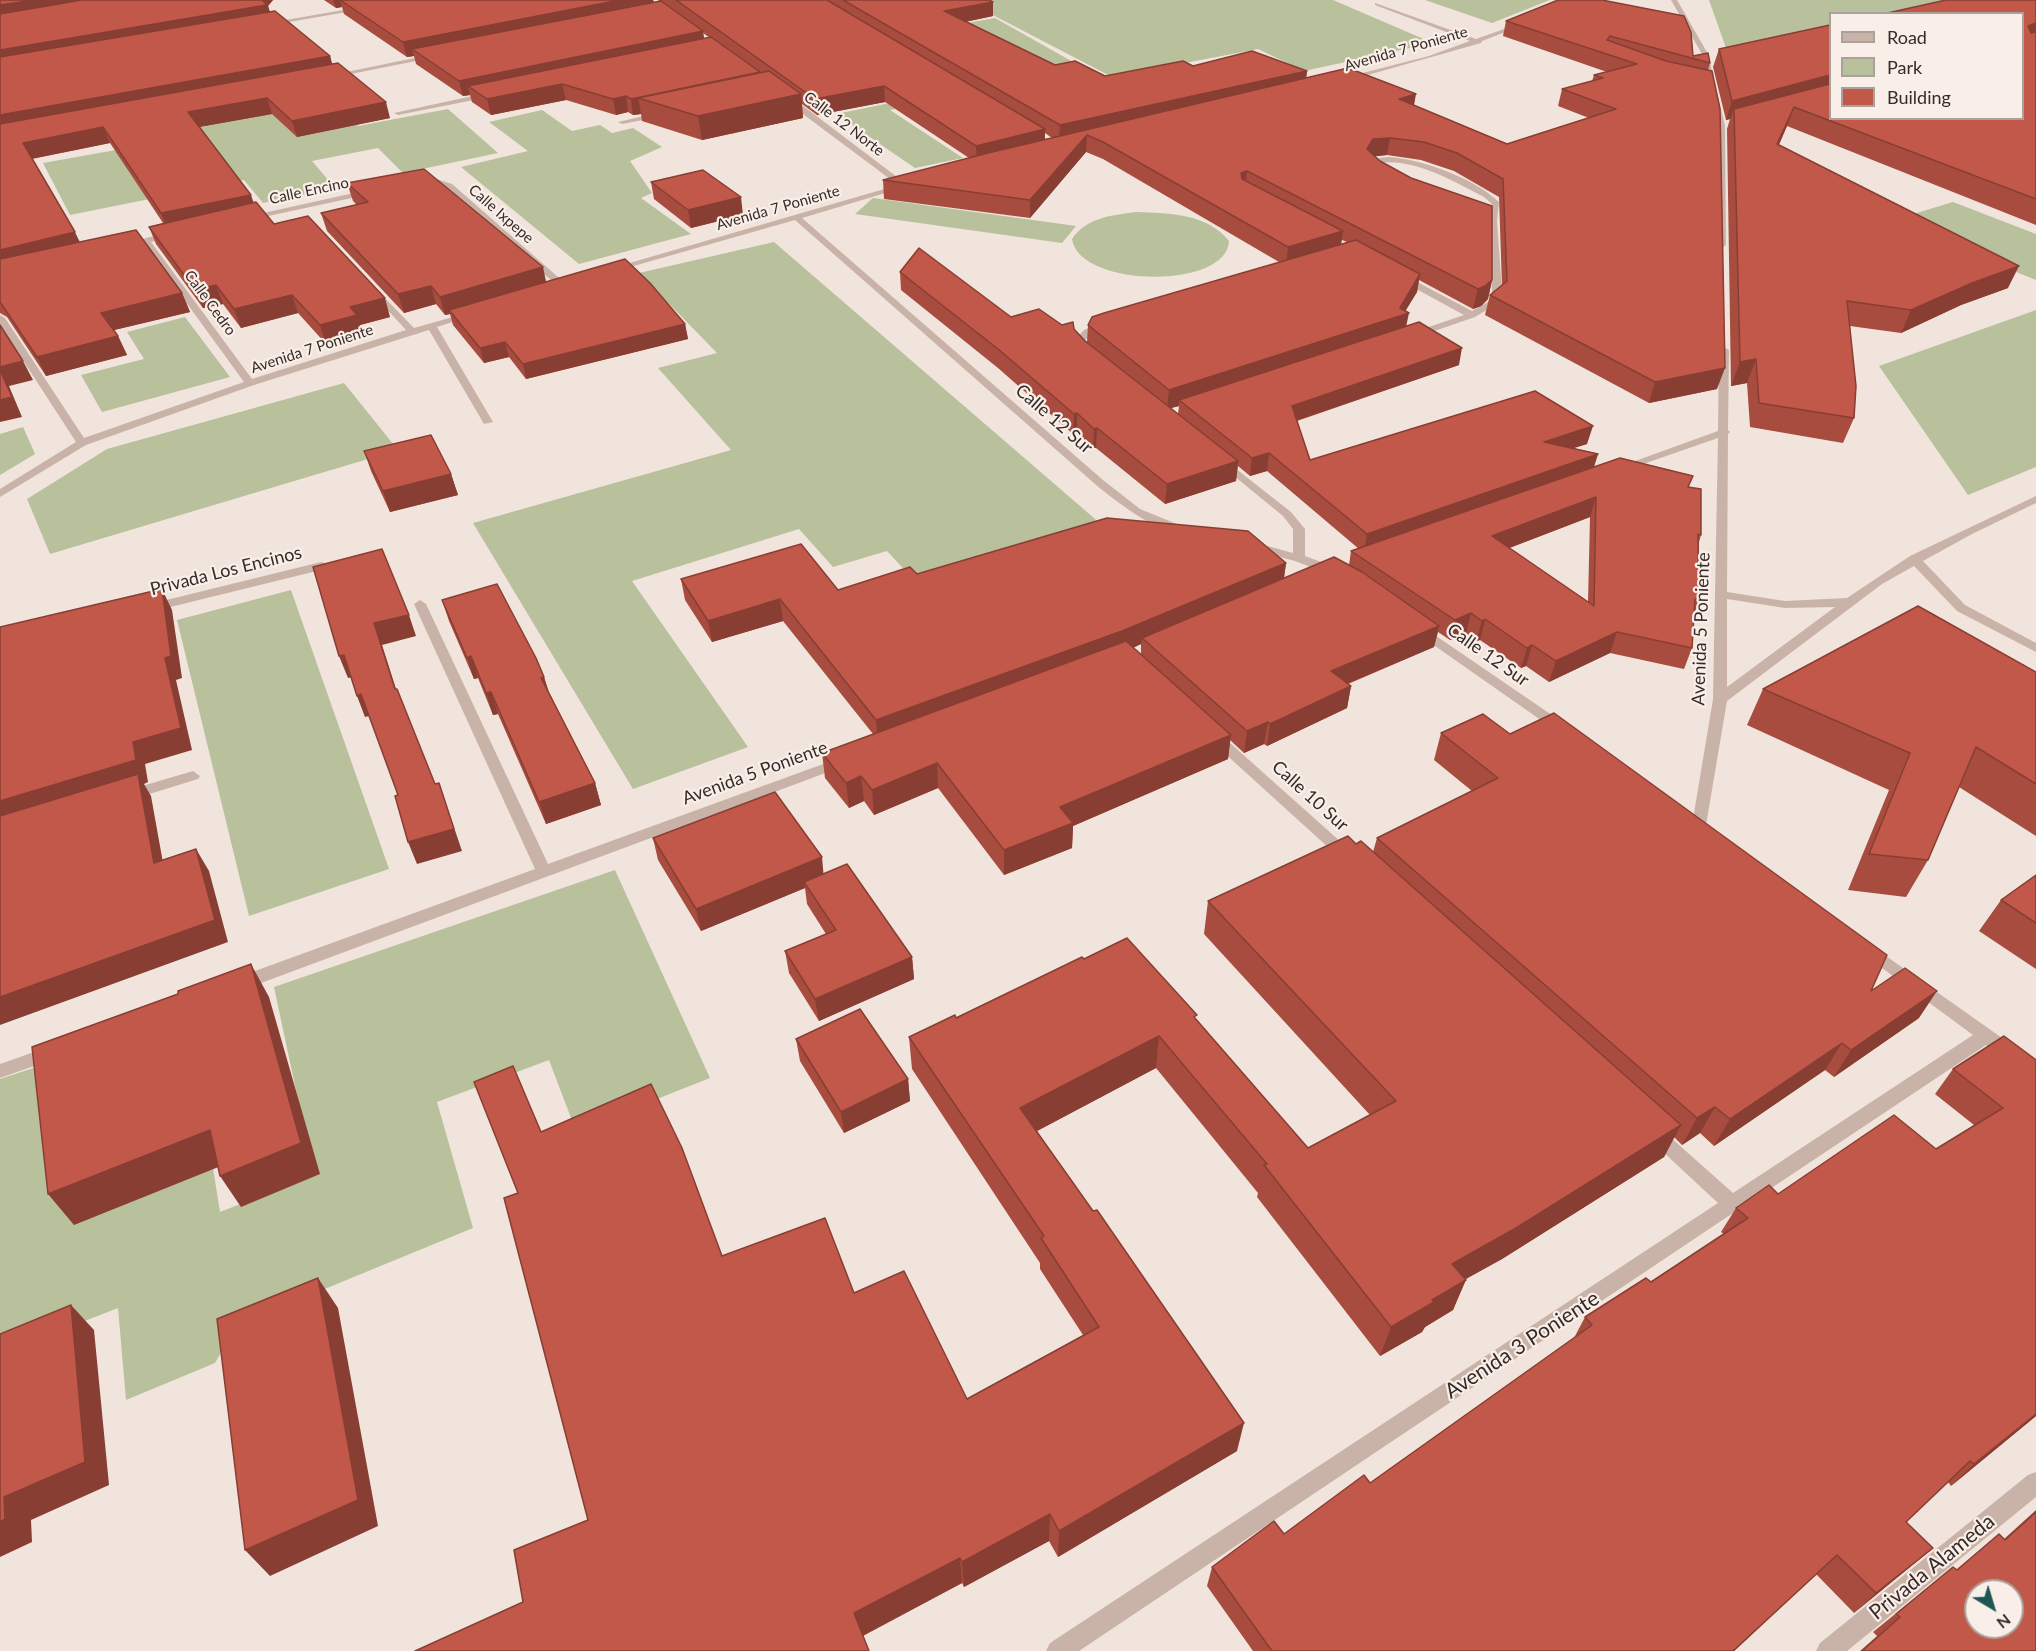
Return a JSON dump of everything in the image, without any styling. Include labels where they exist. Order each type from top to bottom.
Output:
[{"type":"street","points":[[1674,0],[1705,54],[1707,84],[1726,125],[1723,256]]},
{"type":"street","points":[[1377,4],[1479,42]]},
{"type":"street","points":[[256,26],[373,6]]},
{"type":"street","name":"Avenida 7 Poniente","points":[[1341,82],[1479,42],[1533,20]]},
{"type":"street","points":[[321,78],[447,53]]},
{"type":"street","name":"Calle 12 Norte","points":[[776,89],[904,186]]},
{"type":"street","points":[[398,113],[501,92]]},
{"type":"street","points":[[622,122],[666,113]]},
{"type":"street","points":[[1380,175],[1370,166],[1373,161],[1388,157],[1405,159],[1494,199],[1497,292],[1495,301],[1485,310],[1401,340]]},
{"type":"street","name":"Calle Ixpepe","points":[[411,183],[433,180],[449,186],[563,286]]},
{"type":"street","name":"Avenida 7 Poniente","points":[[607,273],[795,216],[915,183]]},
{"type":"street","name":"Calle Encino","points":[[238,220],[388,188]]},
{"type":"street","points":[[296,207],[303,215]]},
{"type":"street","name":"Calle 12 Sur","points":[[795,216],[1099,482],[1136,511],[1170,527],[1189,532]]},
{"type":"street","points":[[1482,218],[1493,221]]},
{"type":"street","points":[[112,248],[180,232]]},
{"type":"street","name":"Calle Cedro","points":[[145,240],[250,383]]},
{"type":"street","points":[[1393,273],[1472,315]]},
{"type":"street","points":[[365,281],[412,331]]},
{"type":"street","points":[[552,290],[574,283]]},
{"type":"street","name":"Avenida 7 Poniente","points":[[0,494],[82,443],[250,383],[486,309]]},
{"type":"street","points":[[0,320],[82,443]]},
{"type":"street","points":[[1098,363],[1080,346],[1080,339],[1087,332],[1116,321]]},
{"type":"street","points":[[431,325],[488,422]]},
{"type":"street","name":"Avenida 5 Poniente","points":[[1699,825],[1720,699],[1725,432],[1724,338]]},
{"type":"street","points":[[1601,476],[1725,432]]},
{"type":"street","points":[[1211,452],[1287,514],[1299,529],[1299,558]]},
{"type":"street","points":[[1720,699],[1851,602],[1914,559],[2036,499]]},
{"type":"street","points":[[1243,544],[1339,571],[1310,580]]},
{"type":"street","points":[[1914,559],[1961,608],[2036,648]]},
{"type":"street","name":"Privada Los Encinos","points":[[138,611],[321,566]]},
{"type":"street","points":[[1722,594],[1782,605],[1814,606],[1851,602]]},
{"type":"street","points":[[420,604],[544,872]]},
{"type":"street","name":"Calle 12 Sur","points":[[1411,622],[1574,737]]},
{"type":"street","name":"Calle 10 Sur","points":[[1206,729],[1356,864]]},
{"type":"street","name":"Avenida 5 Poniente","points":[[222,990],[858,757]]},
{"type":"street","points":[[114,800],[193,776]]},
{"type":"street","points":[[1861,945],[2036,1072]]},
{"type":"street","name":"Avenida 3 Poniente","points":[[1058,1651],[1734,1205],[1985,1036]]},
{"type":"street","points":[[0,1071],[67,1047]]},
{"type":"street","points":[[1646,1126],[1734,1205]]},
{"type":"street","name":"Privada Alameda","points":[[1828,1651],[2036,1483]]},
{"type":"green space","points":[[964,0],[1333,0],[1433,43],[1304,71],[1258,49],[1112,77]]},
{"type":"green space","points":[[1425,0],[1550,0],[1492,23]]},
{"type":"green space","points":[[1709,0],[2034,0],[1973,12],[1829,12],[1829,42],[1731,62]]},
{"type":"green space","points":[[995,18],[1089,71],[1039,80],[955,25]]},
{"type":"green space","points":[[947,98],[890,110],[963,158],[915,168],[836,114],[890,103]]},
{"type":"green space","points":[[334,102],[358,126],[448,109],[498,153],[403,173],[378,148],[312,161],[335,188],[263,203],[244,180],[70,215],[43,163],[127,148],[174,132]]},
{"type":"green space","points":[[542,110],[572,131],[600,125],[612,133],[633,128],[662,147],[630,161],[652,193],[641,198],[691,234],[579,264],[461,167],[528,151],[489,122]]},
{"type":"green space","points":[[873,198],[1076,226],[1062,243],[855,214]]},
{"type":"green space","points":[[1953,202],[2036,234],[2036,280],[1890,221]]},
{"type":"green space","points":[[1137,212],[1175,214],[1199,220],[1220,232],[1229,241],[1222,257],[1205,268],[1180,275],[1152,277],[1124,274],[1099,267],[1081,255],[1072,239],[1085,226],[1101,218]]},
{"type":"green space","points":[[774,242],[1109,531],[926,593],[887,551],[833,567],[799,529],[632,581],[748,747],[633,789],[473,523],[731,450],[658,368],[717,353],[639,273]]},
{"type":"green space","points":[[2036,310],[2036,467],[1968,495],[1879,366]]},
{"type":"green space","points":[[185,317],[230,377],[102,412],[81,375],[144,359],[127,332]]},
{"type":"green space","points":[[344,383],[398,450],[50,554],[27,499],[107,449]]},
{"type":"green space","points":[[23,427],[35,454],[0,475],[0,434]]},
{"type":"green space","points":[[291,590],[389,869],[249,916],[177,620]]},
{"type":"green space","points":[[615,870],[710,1078],[576,1131],[549,1060],[437,1102],[473,1228],[237,1325],[215,1363],[126,1400],[118,1308],[0,1354],[0,1079],[67,1057],[213,1168],[220,1212],[314,1175],[274,987]]},
{"type":"building","points":[[0,0],[35,0],[0,5]]},
{"type":"building","points":[[82,0],[262,0],[267,5],[0,50],[0,14]]},
{"type":"building","points":[[340,0],[620,0],[403,42]]},
{"type":"building","points":[[676,0],[827,0],[1045,129],[976,146],[884,86],[815,99]]},
{"type":"building","points":[[843,0],[989,0],[993,2],[944,11],[1055,65],[1075,61],[1105,76],[1183,61],[1193,66],[1252,51],[1307,71],[1060,125]]},
{"type":"building","points":[[1558,0],[1602,0],[1684,16],[1691,32],[1693,56],[1708,53],[1710,63],[1610,36],[1607,40],[1666,61],[1712,71],[1720,109],[1725,368],[1655,382],[1490,295],[1507,281],[1503,179],[1457,153],[1424,142],[1390,138],[1373,139],[1367,149],[1380,161],[1411,178],[1492,206],[1492,280],[1478,289],[1247,171],[1241,173],[1242,179],[1343,231],[1288,247],[1087,135],[1030,200],[883,180],[1348,68],[1416,94],[1399,99],[1507,144],[1616,109],[1562,89],[1603,78],[1594,75],[1637,64],[1506,21]]},
{"type":"building","points":[[1946,0],[2036,0],[2036,23],[2028,26],[2031,33],[2036,32],[2036,199],[1794,107],[1777,144],[2019,266],[1972,283],[1911,310],[1847,301],[1856,386],[1854,418],[1759,403],[1756,359],[1740,362],[1734,109],[1829,84],[1829,120],[2024,120],[2024,12],[1892,12]]},
{"type":"building","points":[[661,1],[703,31],[459,81],[412,49]]},
{"type":"building","points":[[275,11],[330,56],[0,115],[0,57]]},
{"type":"building","points":[[1829,25],[1829,75],[1732,101],[1719,49]]},
{"type":"building","points":[[711,37],[760,72],[631,99],[626,96],[613,99],[562,84],[487,99],[468,86]]},
{"type":"building","points":[[338,63],[386,102],[292,121],[267,98],[188,112],[251,195],[161,213],[103,127],[23,143],[75,232],[0,250],[0,124]]},
{"type":"building","points":[[769,71],[801,94],[698,116],[638,98]]},
{"type":"building","points":[[424,169],[543,267],[440,297],[431,286],[398,294],[321,213],[368,202],[347,183]]},
{"type":"building","points":[[703,170],[741,197],[688,210],[651,182]]},
{"type":"building","points":[[256,202],[274,224],[308,216],[385,298],[350,307],[357,315],[320,325],[292,295],[234,309],[216,285],[195,290],[149,227]]},
{"type":"building","points":[[136,230],[182,293],[101,313],[118,336],[37,357],[0,302],[0,259]]},
{"type":"building","points":[[1356,240],[1420,274],[1400,308],[1409,313],[1169,390],[1088,325],[1092,317],[1104,313]]},
{"type":"building","points":[[919,248],[1011,317],[1039,309],[1062,325],[1073,322],[1074,329],[1085,341],[1238,461],[1167,484],[1097,428],[1094,429],[1077,413],[1074,414],[998,349],[900,272]]},
{"type":"building","points":[[625,259],[650,283],[685,324],[523,364],[505,342],[480,348],[449,310]]},
{"type":"building","points":[[1419,322],[1462,348],[1292,406],[1310,460],[1535,391],[1593,426],[1544,442],[1598,454],[1367,534],[1269,453],[1252,458],[1179,400]]},
{"type":"building","points":[[0,325],[23,361],[0,367]]},
{"type":"building","points":[[0,370],[12,397],[0,400]]},
{"type":"building","points":[[431,435],[451,474],[383,491],[364,451]]},
{"type":"building","points":[[1620,458],[1693,476],[1688,487],[1701,489],[1701,535],[1698,534],[1699,600],[1695,599],[1692,648],[1617,632],[1556,661],[1532,645],[1527,648],[1485,619],[1482,621],[1471,613],[1455,620],[1351,551]],"holes":[[[1596,497],[1594,606],[1492,536]]]},
{"type":"building","points":[[1107,518],[1248,531],[1286,563],[1122,631],[876,720],[780,599],[708,621],[681,579],[801,544],[838,590],[910,567],[917,574]]},
{"type":"building","points":[[382,549],[409,615],[374,623],[395,689],[397,689],[435,784],[439,783],[454,829],[408,842],[395,796],[398,795],[361,694],[357,696],[344,655],[339,656],[313,567]]},
{"type":"building","points":[[1334,557],[1362,572],[1439,626],[1331,671],[1351,686],[1270,724],[1268,722],[1247,731],[1142,638]]},
{"type":"building","points":[[497,584],[536,658],[544,677],[541,678],[595,783],[539,802],[491,692],[486,693],[471,656],[467,658],[442,600]]},
{"type":"building","points":[[162,589],[171,656],[165,658],[181,728],[133,742],[136,760],[0,801],[0,627]]},
{"type":"building","points":[[1918,606],[2036,672],[2036,784],[1976,747],[1928,860],[1869,854],[1910,753],[1763,689]]},
{"type":"building","points":[[1126,641],[1231,735],[1060,807],[1073,823],[1004,850],[937,763],[872,790],[861,776],[846,783],[822,753]]},
{"type":"building","points":[[1554,713],[1887,955],[1871,991],[1905,968],[1937,991],[1851,1050],[1842,1043],[1730,1119],[1715,1107],[1697,1118],[1377,838],[1498,778],[1441,733],[1483,714],[1510,734]]},
{"type":"building","points":[[138,774],[154,863],[196,849],[215,920],[0,997],[0,816]]},
{"type":"building","points":[[775,792],[822,857],[696,909],[653,838]]},
{"type":"building","points":[[1348,836],[1356,844],[1361,841],[1681,1125],[1516,1228],[1452,1264],[1466,1280],[1391,1327],[1264,1165],[1267,1164],[1159,1036],[1020,1108],[1093,1211],[1097,1210],[1244,1423],[1059,1531],[1050,1514],[962,1562],[960,1558],[854,1613],[869,1651],[415,1651],[523,1602],[514,1550],[588,1520],[504,1198],[518,1193],[474,1082],[513,1066],[541,1132],[651,1084],[682,1148],[722,1256],[825,1218],[854,1293],[904,1271],[967,1399],[1099,1327],[1041,1238],[1044,1236],[909,1037],[955,1015],[956,1018],[1082,957],[1084,959],[1127,938],[1197,1015],[1194,1017],[1308,1148],[1396,1101],[1208,901]]},
{"type":"building","points":[[847,864],[912,957],[815,999],[785,951],[836,930],[804,882]]},
{"type":"building","points":[[2036,875],[2036,923],[2001,900]]},
{"type":"building","points":[[251,964],[301,1143],[220,1176],[210,1130],[48,1194],[32,1047],[178,994],[178,991]]},
{"type":"building","points":[[860,1009],[908,1079],[841,1112],[796,1039]]},
{"type":"building","points":[[2004,1036],[2036,1060],[2036,1414],[1974,1464],[1970,1461],[1906,1522],[1933,1548],[1876,1593],[1837,1555],[1733,1651],[1272,1651],[1212,1567],[1274,1521],[1284,1534],[1364,1475],[1370,1483],[1592,1325],[1585,1317],[1646,1278],[1651,1282],[1748,1218],[1736,1208],[1769,1185],[1778,1194],[1894,1115],[1936,1149],[2003,1108],[1953,1069]]},
{"type":"building","points":[[318,1278],[358,1500],[245,1550],[217,1319]]},
{"type":"building","points":[[71,1305],[85,1462],[4,1497],[5,1519],[0,1522],[0,1334]]},
{"type":"building","points":[[2036,1512],[2036,1651],[1862,1651],[1900,1617],[1896,1614],[1953,1567],[1957,1570],[1999,1534],[2005,1540]]}]
